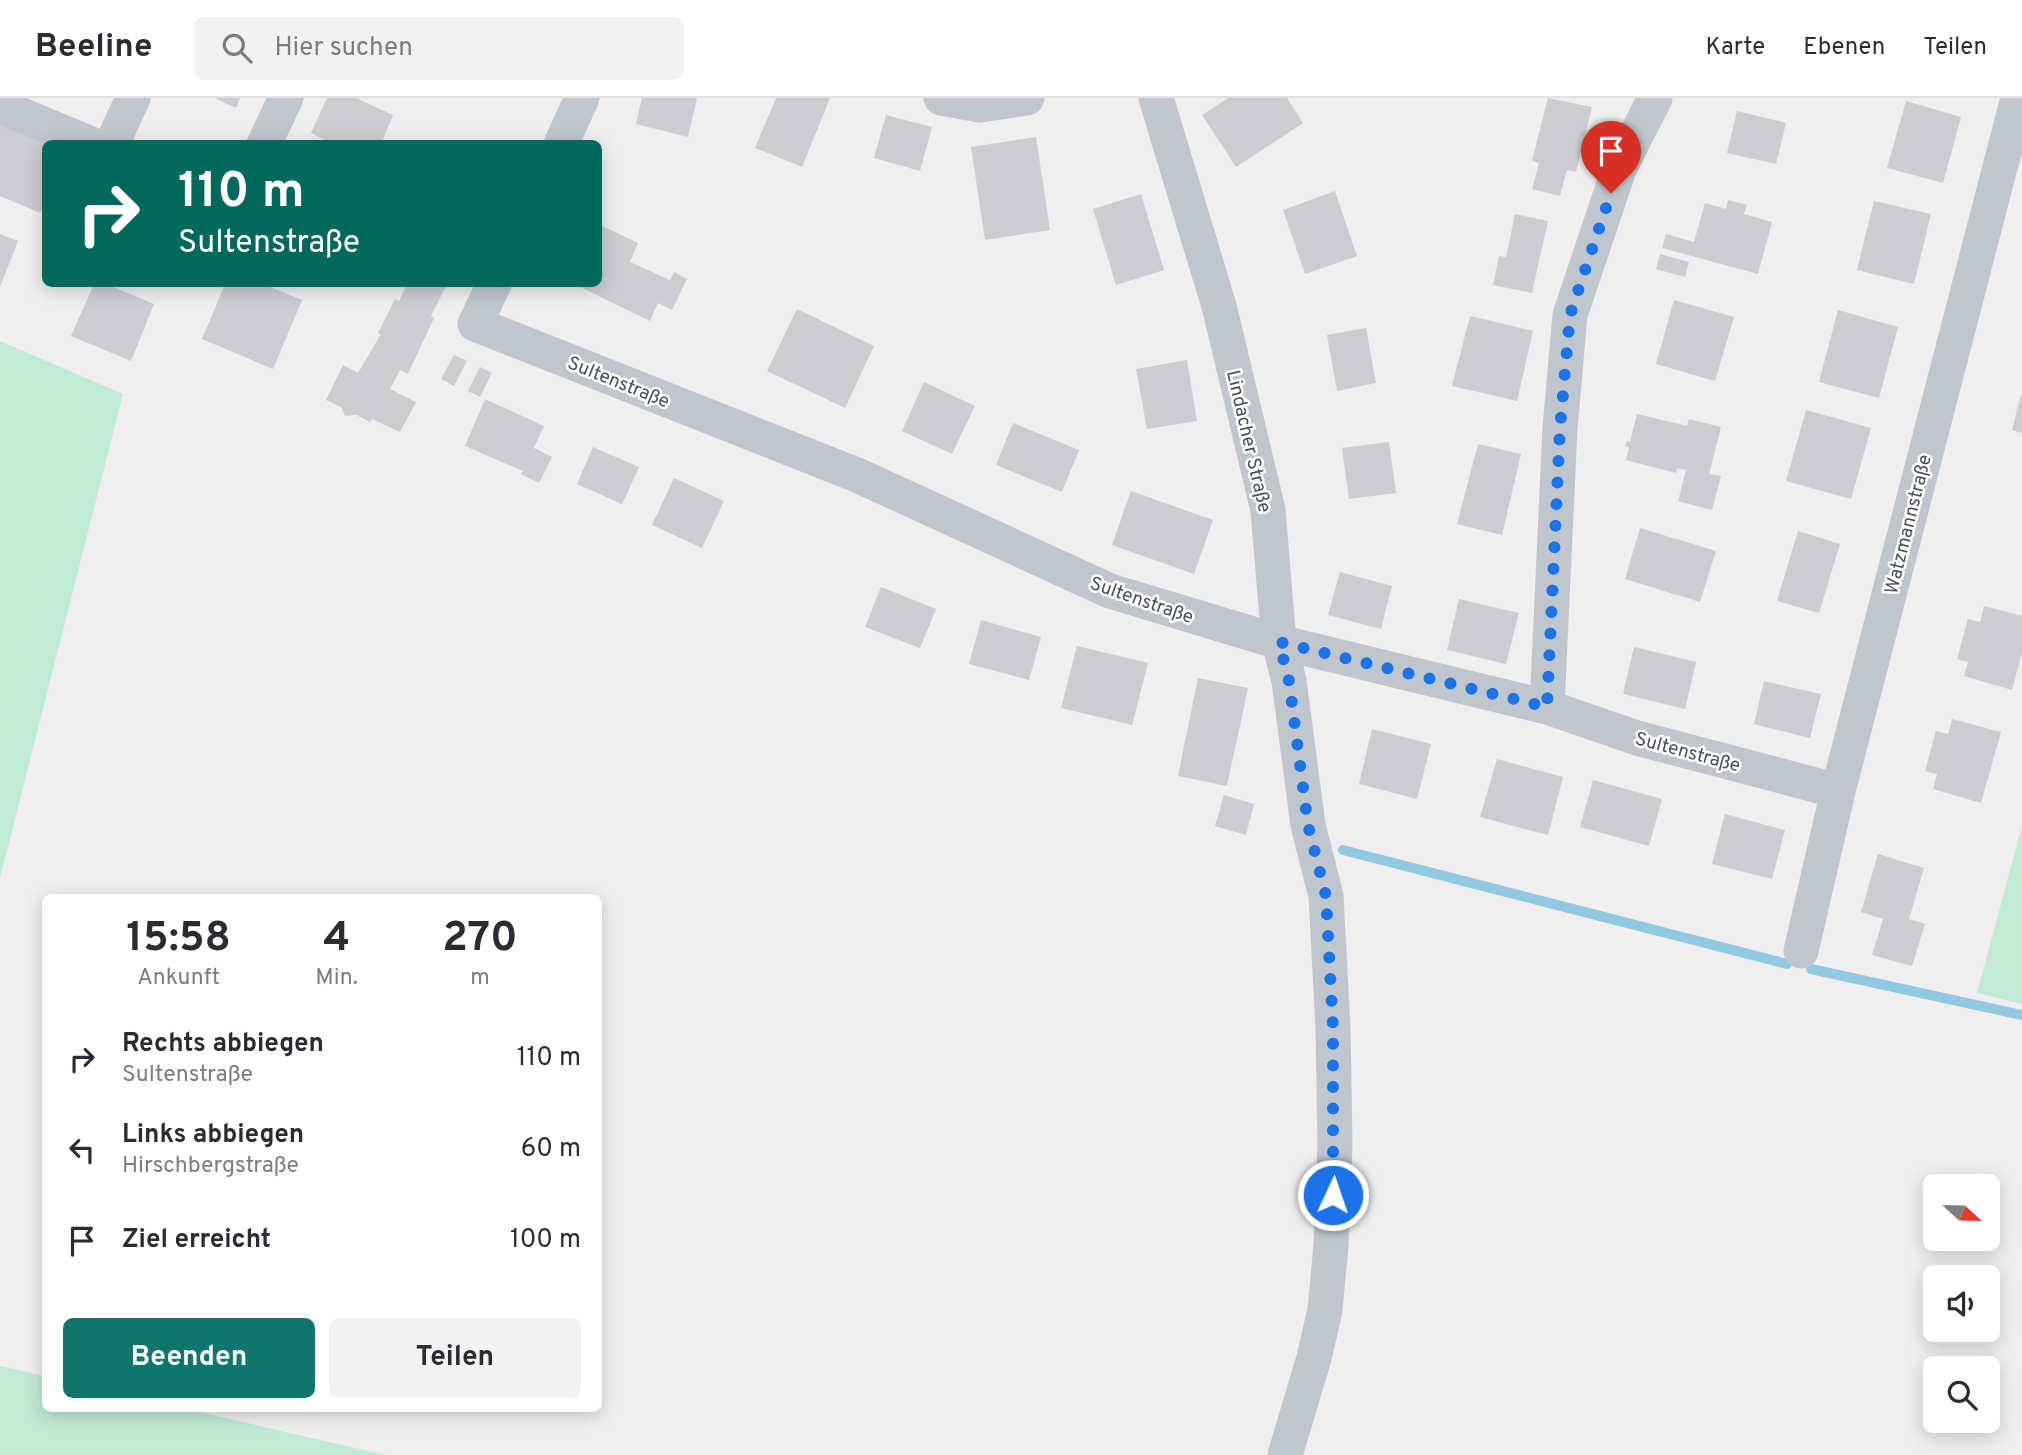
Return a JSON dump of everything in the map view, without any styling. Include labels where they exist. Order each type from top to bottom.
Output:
[{"type":"street","points":[[114,140],[133,98]]},
{"type":"street","points":[[266,140],[286,98]]},
{"type":"street","points":[[563,140],[582,98]]},
{"type":"street","points":[[942,98],[980,105],[1027,98]]},
{"type":"street","name":"Lindacher Straße","points":[[1156,98],[1219,306],[1268,510],[1279,642],[1289,681],[1308,825],[1326,896],[1333,1028],[1335,1145],[1325,1311],[1286,1455]]},
{"type":"street","points":[[1547,707],[1560,428],[1570,315],[1619,169],[1655,98]]},
{"type":"street","name":"Watzmannstraße","points":[[1801,951],[1838,791],[2018,98]]},
{"type":"street","points":[[0,106],[81,140]]},
{"type":"street","name":"Sultenstraße","points":[[493,287],[475,324],[857,475],[1110,591],[1279,642],[1547,707],[1637,738],[1838,791]]},
{"type":"green space","points":[[0,341],[123,394],[0,878]]},
{"type":"green space","points":[[2022,826],[2022,1004],[1977,993]]},
{"type":"green space","points":[[0,1366],[42,1375],[42,1412],[199,1412],[386,1455],[0,1455]]},
{"type":"building","points":[[214,98],[240,98],[236,108]]},
{"type":"building","points":[[327,98],[356,98],[393,115],[383,140],[325,140],[311,133]]},
{"type":"building","points":[[642,98],[697,98],[688,137],[636,124]]},
{"type":"building","points":[[776,98],[830,98],[802,167],[755,148]]},
{"type":"building","points":[[1228,98],[1287,98],[1303,123],[1236,167],[1202,115]]},
{"type":"building","points":[[1548,98],[1592,107],[1576,172],[1567,170],[1560,196],[1532,189],[1539,163],[1532,161]]},
{"type":"building","points":[[1906,101],[1961,117],[1943,183],[1887,168]]},
{"type":"building","points":[[1737,111],[1786,123],[1776,164],[1727,153]]},
{"type":"building","points":[[886,115],[932,127],[920,171],[874,158]]},
{"type":"building","points":[[0,119],[42,142],[42,209],[40,213],[0,196]]},
{"type":"building","points":[[1036,137],[1050,230],[985,240],[971,147]]},
{"type":"building","points":[[1335,191],[1357,256],[1305,274],[1283,210]]},
{"type":"building","points":[[1141,194],[1164,270],[1116,285],[1093,209]]},
{"type":"building","points":[[1728,200],[1747,205],[1744,214],[1772,222],[1758,274],[1662,248],[1666,234],[1694,242],[1705,203],[1726,209]]},
{"type":"building","points":[[1874,201],[1931,214],[1914,284],[1857,270]]},
{"type":"building","points":[[1515,214],[1548,221],[1532,293],[1493,285],[1499,256],[1506,257]]},
{"type":"building","points":[[602,226],[638,243],[630,262],[670,280],[674,272],[687,279],[672,310],[658,303],[650,321],[580,287],[602,287]]},
{"type":"building","points":[[0,234],[18,241],[0,287]]},
{"type":"building","points":[[1660,254],[1689,262],[1685,277],[1656,269]]},
{"type":"building","points":[[93,287],[113,287],[154,304],[131,361],[71,336]]},
{"type":"building","points":[[224,287],[270,287],[302,300],[273,369],[202,339]]},
{"type":"building","points":[[406,287],[446,287],[408,374],[400,370],[390,389],[416,402],[400,432],[372,419],[370,422],[356,415],[345,416],[341,407],[326,400],[343,365],[358,373],[381,334],[378,333],[395,299],[399,301]]},
{"type":"building","points":[[1674,300],[1734,317],[1715,381],[1656,364]]},
{"type":"building","points":[[797,309],[874,346],[845,408],[767,371]]},
{"type":"building","points":[[1838,310],[1898,327],[1879,398],[1819,382]]},
{"type":"building","points":[[1470,316],[1533,331],[1517,401],[1452,386]]},
{"type":"building","points":[[1366,328],[1376,383],[1337,391],[1327,335]]},
{"type":"building","points":[[454,355],[467,361],[454,386],[441,379]]},
{"type":"building","points":[[1187,360],[1197,421],[1147,429],[1136,369]]},
{"type":"building","points":[[480,367],[492,373],[480,397],[468,391]]},
{"type":"building","points":[[924,382],[975,406],[952,454],[902,431]]},
{"type":"building","points":[[2022,395],[2022,433],[2012,430]]},
{"type":"building","points":[[485,399],[544,426],[534,448],[552,457],[539,483],[521,474],[523,471],[465,446]]},
{"type":"building","points":[[1806,410],[1871,428],[1851,499],[1786,481]]},
{"type":"building","points":[[1637,414],[1687,426],[1689,419],[1721,427],[1709,474],[1721,476],[1712,510],[1678,501],[1686,470],[1677,468],[1676,473],[1626,460],[1629,447],[1625,446],[1627,441],[1630,442]]},
{"type":"building","points":[[1013,423],[1079,450],[1062,492],[996,465]]},
{"type":"building","points":[[1389,442],[1396,493],[1349,499],[1342,448]]},
{"type":"building","points":[[1478,444],[1521,454],[1502,535],[1457,524]]},
{"type":"building","points":[[593,447],[639,467],[622,504],[577,484]]},
{"type":"building","points":[[674,478],[724,501],[702,548],[652,525]]},
{"type":"building","points":[[1131,491],[1213,520],[1194,574],[1112,545]]},
{"type":"building","points":[[1640,528],[1716,551],[1700,602],[1625,579]]},
{"type":"building","points":[[1798,531],[1840,544],[1819,613],[1777,601]]},
{"type":"building","points":[[1340,572],[1392,586],[1381,629],[1328,615]]},
{"type":"building","points":[[881,587],[936,609],[920,648],[865,627]]},
{"type":"building","points":[[1459,599],[1519,613],[1506,664],[1447,650]]},
{"type":"building","points":[[1984,606],[2022,616],[2022,653],[2012,690],[1964,676],[1968,662],[1957,659],[1968,619],[1980,622]]},
{"type":"building","points":[[981,620],[1041,637],[1029,680],[969,664]]},
{"type":"building","points":[[1077,646],[1148,663],[1132,725],[1061,708]]},
{"type":"building","points":[[1634,647],[1696,662],[1685,709],[1623,694]]},
{"type":"building","points":[[1198,678],[1248,688],[1227,786],[1178,776]]},
{"type":"building","points":[[1764,681],[1821,694],[1810,738],[1754,724]]},
{"type":"building","points":[[1952,719],[2001,732],[1981,803],[1933,789],[1937,774],[1925,771],[1936,731],[1948,734]]},
{"type":"building","points":[[1372,729],[1431,744],[1417,799],[1359,784]]},
{"type":"building","points":[[1497,759],[1563,777],[1548,835],[1480,817]]},
{"type":"building","points":[[1593,780],[1662,799],[1649,846],[1580,827]]},
{"type":"building","points":[[1224,795],[1254,804],[1246,835],[1215,826]]},
{"type":"building","points":[[1725,814],[1785,830],[1772,879],[1712,864]]},
{"type":"building","points":[[1878,854],[1924,868],[1909,919],[1925,924],[1912,966],[1872,955],[1883,919],[1861,912]]},
{"type":"waterway","points":[[1343,850],[1787,964]]},
{"type":"waterway","points":[[1811,969],[2022,1015]]},
{"type":"route","points":[[1333,1195],[1333,1028],[1326,896],[1308,825],[1289,681],[1279,642],[1547,707],[1560,428],[1570,315],[1611,193]]}]
